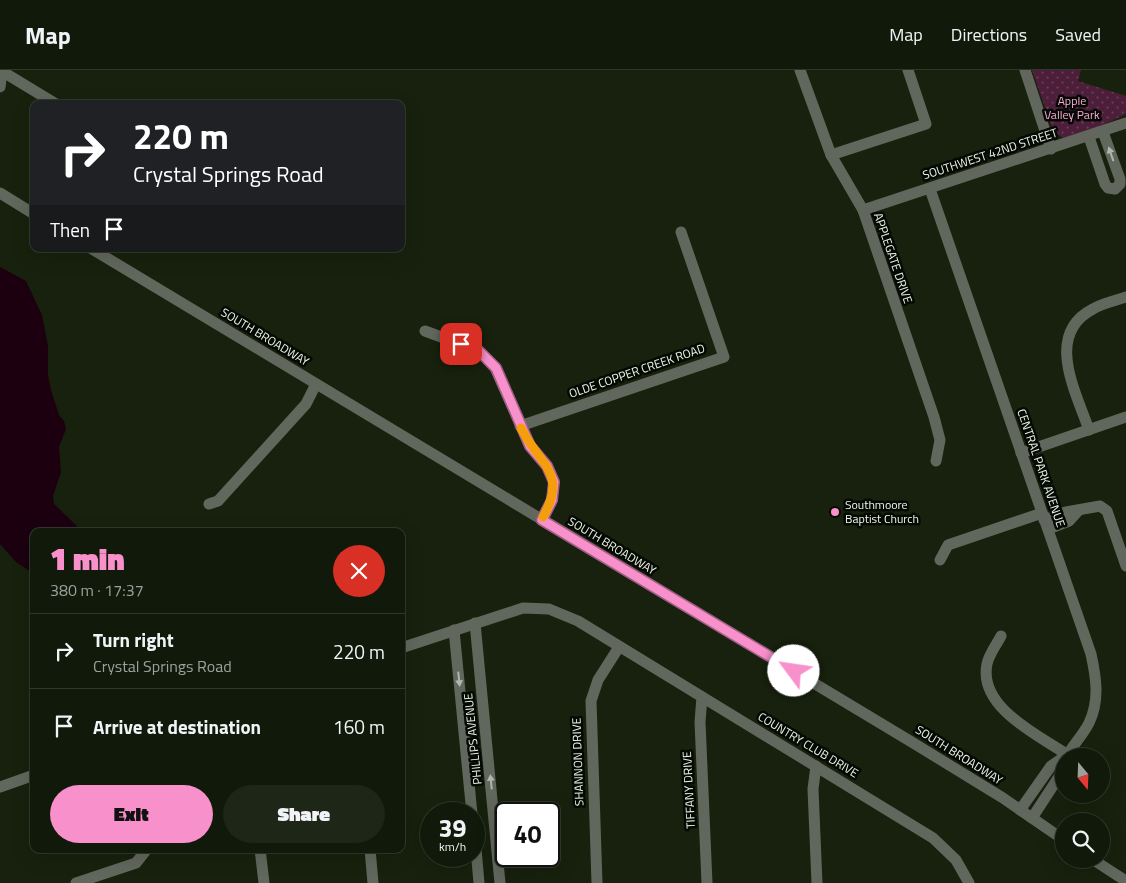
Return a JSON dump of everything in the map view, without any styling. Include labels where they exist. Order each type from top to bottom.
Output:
[{"type":"street","name":"APPLEGATE DRIVE","points":[[800,70],[831,155],[862,210],[934,417],[940,440],[936,461]]},
{"type":"street","points":[[831,155],[926,124],[908,70]]},
{"type":"street","points":[[1025,70],[1051,148]]},
{"type":"street","points":[[0,87],[2,71],[49,100]]},
{"type":"street","name":"SOUTHWEST 42ND STREET","points":[[862,210],[1126,123]]},
{"type":"street","points":[[1089,136],[1105,184],[1108,188],[1115,189],[1120,184],[1120,179],[1103,132]]},
{"type":"street","name":"CENTRAL PARK AVENUE","points":[[930,189],[1091,654],[1097,678],[1096,702],[1089,724],[1072,748]]},
{"type":"street","points":[[0,193],[30,212]]},
{"type":"street","name":"OLDE COPPER CREEK ROAD","points":[[520,426],[724,357],[681,232]]},
{"type":"street","name":"SOUTH BROADWAY","points":[[97,252],[910,741],[1055,834]]},
{"type":"street","points":[[1090,430],[1068,368],[1065,349],[1073,325],[1092,309],[1126,297]]},
{"type":"street","points":[[426,331],[479,351],[496,368],[530,446],[547,466],[554,482],[552,500],[542,520]]},
{"type":"street","points":[[209,504],[218,501],[306,404],[316,384]]},
{"type":"street","points":[[1021,453],[1126,417]]},
{"type":"street","points":[[940,560],[948,545],[1045,521],[1069,521],[1079,510],[1100,506],[1107,511],[1126,566]]},
{"type":"street","name":"COUNTRY CLUB DRIVE","points":[[405,647],[523,608],[548,609],[573,618],[934,838],[956,860],[969,883]]},
{"type":"street","name":"PHILLIPS AVENUE","points":[[475,623],[500,883]]},
{"type":"street","name":"PHILLIPS AVENUE","points":[[454,630],[471,802]]},
{"type":"street","points":[[1001,636],[987,662],[986,677],[993,696],[1005,713],[1055,748]]},
{"type":"street","name":"SHANNON DRIVE","points":[[597,883],[591,701],[598,680],[619,647]]},
{"type":"street","name":"TIFFANY DRIVE","points":[[702,697],[700,722],[707,883]]},
{"type":"street","name":"CENTRAL PARK AVENUE","points":[[1020,810],[1051,766],[1055,763]]},
{"type":"street","points":[[816,766],[813,789],[817,883]]},
{"type":"street","points":[[0,786],[30,776]]},
{"type":"street","points":[[1040,781],[1052,789]]},
{"type":"street","points":[[1032,818],[1055,784]]},
{"type":"street","points":[[76,883],[129,865],[145,853]]},
{"type":"street","points":[[260,853],[264,883]]},
{"type":"street","points":[[370,853],[374,883]]},
{"type":"street","points":[[478,867],[480,883]]},
{"type":"street","points":[[1105,868],[1126,882]]},
{"type":"green space","name":"Apple Valley Park","points":[[1032,70],[1081,70],[1078,81],[1126,96],[1126,114],[1101,126],[1063,138],[1053,131]]},
{"type":"shaded area","points":[[0,267],[26,281],[42,315],[48,346],[48,375],[51,390],[59,415],[64,421],[66,429],[59,447],[61,472],[53,496],[54,504],[79,528],[30,528],[30,571],[16,562],[0,544]]},
{"type":"slow traffic","points":[[521,428],[530,446],[547,466],[554,482],[552,500],[543,517]]},
{"type":"place","name":"Southmoore Baptist Church","points":[[835,512]]},
{"type":"route","points":[[461,344],[479,351],[496,368],[530,446],[547,466],[554,482],[552,500],[542,520],[794,671]]}]
